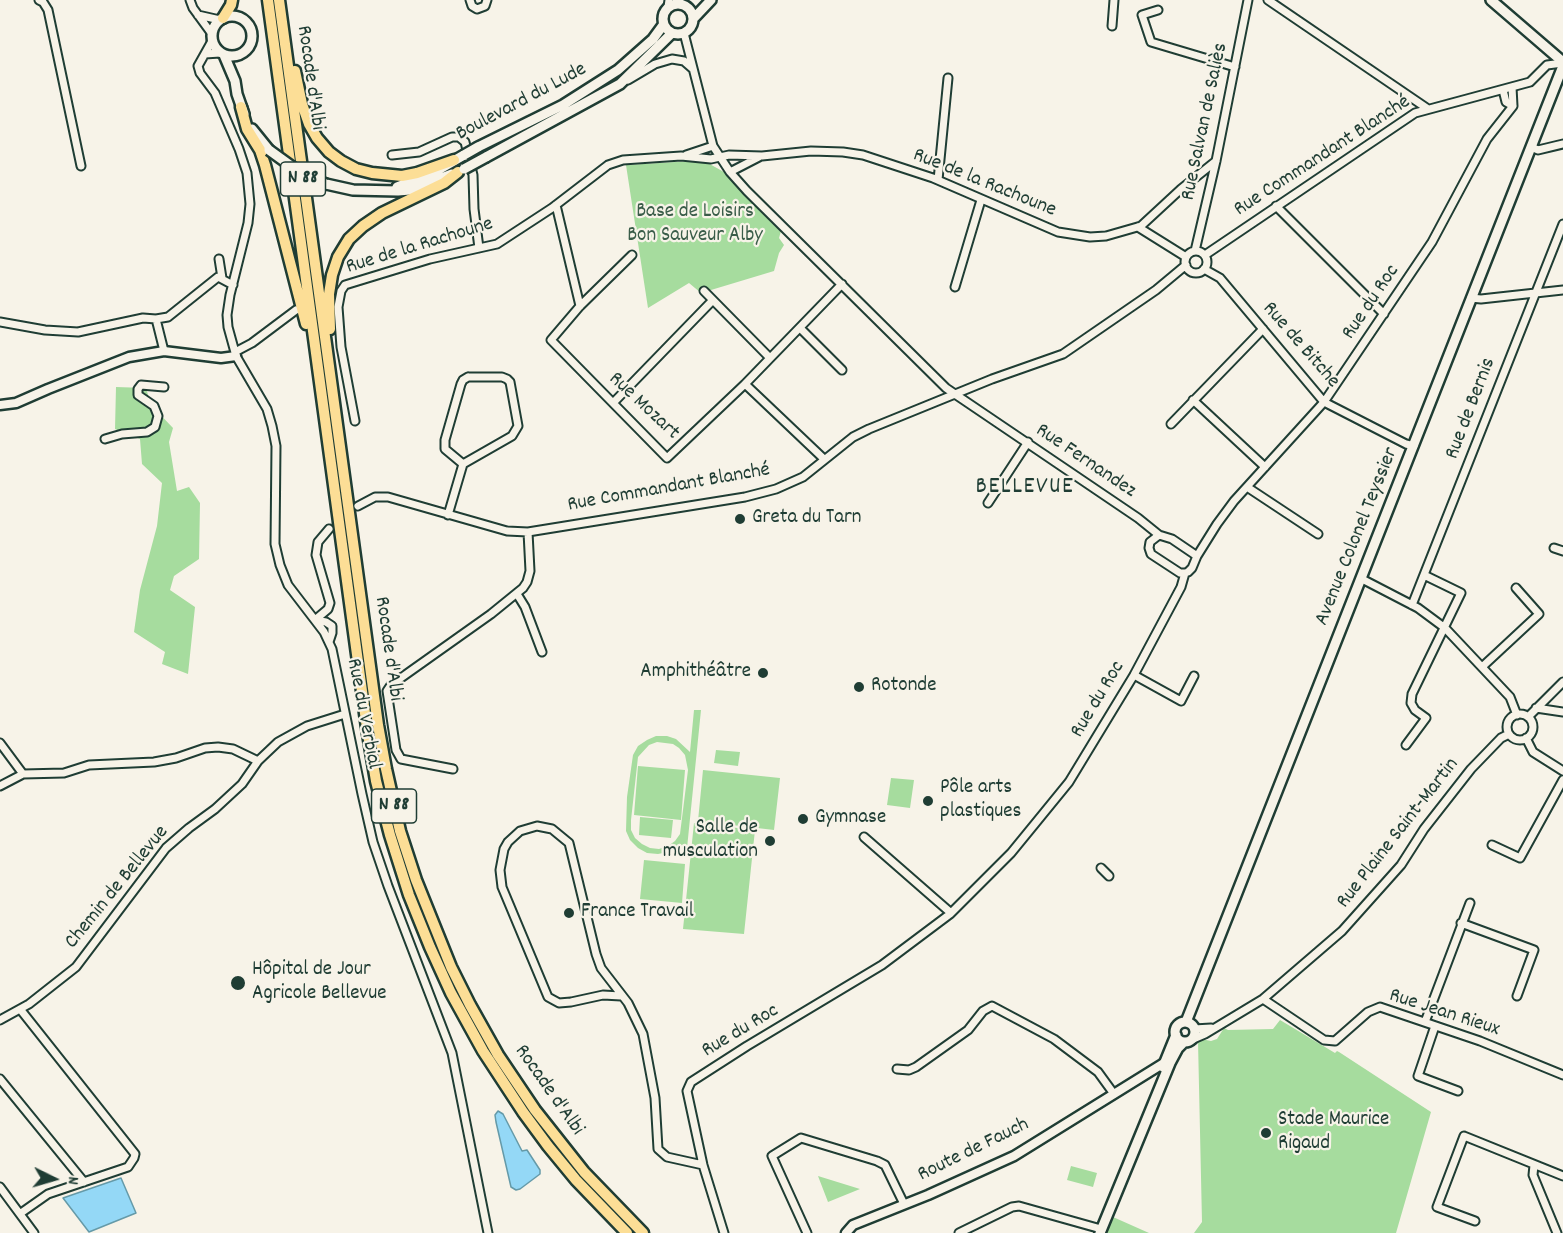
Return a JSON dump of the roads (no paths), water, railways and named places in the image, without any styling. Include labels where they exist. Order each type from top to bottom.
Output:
[{"type":"highway","points":[[221,19],[232,0]]},
{"type":"highway","name":"Rocade d'Albi","points":[[268,0],[367,728],[376,781],[390,835],[409,895],[451,993],[493,1068],[523,1112],[576,1180],[627,1233]]},
{"type":"highway","name":"Rocade d'Albi","points":[[279,0],[378,725],[400,831],[416,880],[451,968],[498,1055],[535,1110],[584,1172],[643,1233]]},
{"type":"highway","points":[[286,0],[302,104],[313,131],[329,152],[356,169],[388,176],[417,173],[459,157]]},
{"type":"highway","points":[[241,107],[247,129],[266,165],[309,341],[316,348]]},
{"type":"highway","points":[[328,359],[331,340],[329,294],[332,276],[338,257],[349,239],[381,213],[444,183],[461,170]]},
{"type":"main road","points":[[698,0],[683,4],[668,4],[663,15],[664,24],[672,33],[684,33],[711,0]]},
{"type":"main road","points":[[1491,0],[1563,63]]},
{"type":"main road","points":[[683,4],[694,18]]},
{"type":"main road","points":[[235,81],[238,66],[252,41],[252,34],[247,22],[236,16],[221,19],[216,24],[212,37],[222,54],[235,57],[245,52]]},
{"type":"main road","name":"Boulevard du Lude","points":[[384,191],[431,174],[478,147],[563,105],[618,70],[653,39],[664,24]]},
{"type":"main road","name":"Boulevard du Lude","points":[[222,54],[235,81],[241,107],[254,132],[269,150],[298,171],[326,184],[353,190],[410,190],[461,170],[620,84],[672,33]]},
{"type":"main road","name":"Avenue Colonel Teyssier","points":[[1184,1039],[1178,1026],[1186,1022],[1563,63]]},
{"type":"main road","points":[[1163,1082],[1164,1063],[1184,1039],[1195,1035],[1191,1024],[1186,1022]]},
{"type":"main road","points":[[1101,1231],[1163,1082],[1184,1039]]},
{"type":"street","points":[[39,0],[48,10],[81,165]]},
{"type":"street","points":[[190,0],[212,37]]},
{"type":"street","points":[[470,0],[472,6],[477,9],[484,6],[487,0]]},
{"type":"street","points":[[1113,26],[1114,0]]},
{"type":"street","name":"Rue Salvan de Saliès","points":[[1195,251],[1216,161],[1248,0]]},
{"type":"street","points":[[1268,0],[1428,109]]},
{"type":"street","points":[[1158,10],[1142,15],[1151,42],[1235,66]]},
{"type":"street","points":[[198,15],[221,19]]},
{"type":"street","name":"Rue Fernandez","points":[[684,33],[713,146],[718,157],[730,172],[955,394],[1138,518],[1159,535],[1172,539],[1197,556]]},
{"type":"street","name":"Rue du Verbial","points":[[212,37],[198,66],[223,110],[239,149],[249,185],[248,223],[232,285],[227,315],[235,354],[267,409],[274,436],[277,462],[275,544],[280,565],[298,600],[315,620],[329,642],[336,664],[374,842],[398,914],[452,1053],[488,1233]]},
{"type":"street","points":[[205,54],[222,54]]},
{"type":"street","name":"Boulevard du Lude","points":[[620,84],[664,60],[679,59],[689,64],[694,70]]},
{"type":"street","name":"Rue Commandant Blanché","points":[[1205,255],[1415,113],[1530,82],[1547,64],[1563,63]]},
{"type":"street","points":[[938,180],[948,78]]},
{"type":"street","points":[[1512,87],[1513,106]]},
{"type":"street","points":[[1503,90],[1506,102],[1513,106]]},
{"type":"street","name":"Rue du Roc","points":[[724,1233],[703,1165],[687,1090],[691,1082],[882,965],[951,913],[1011,853],[1069,782],[1134,675],[1182,587],[1185,573],[1192,568],[1197,556],[1223,517],[1247,487],[1324,402],[1432,242],[1487,139],[1513,106]]},
{"type":"street","points":[[392,155],[419,152],[452,137],[459,137],[465,142],[473,175],[479,248]]},
{"type":"street","points":[[1531,147],[1538,150],[1563,144]]},
{"type":"street","points":[[681,156],[713,146]]},
{"type":"street","name":"Rue de la Rachoune","points":[[356,421],[347,385],[338,307],[341,291],[345,285],[430,259],[501,242],[556,205],[608,165],[623,160],[681,156],[702,159],[811,151],[843,152],[863,155],[938,180],[1058,232],[1090,237],[1106,236],[1138,227]]},
{"type":"street","name":"Rue de la Rachoune","points":[[730,172],[762,156]]},
{"type":"street","points":[[1186,261],[1195,251],[1205,255],[1207,262],[1204,269],[1194,272],[1186,261],[1138,227],[1216,161]]},
{"type":"street","points":[[956,287],[981,200]]},
{"type":"street","points":[[556,205],[580,306]]},
{"type":"street","points":[[1276,206],[1384,314]]},
{"type":"street","name":"Rue de Bernis","points":[[1412,605],[1563,224]]},
{"type":"street","name":"Rue Mozart","points":[[632,255],[580,306],[551,340],[667,458],[745,384]]},
{"type":"street","points":[[219,259],[222,278]]},
{"type":"street","name":"Rue Commandant Blanché","points":[[358,507],[367,500],[382,497],[507,531],[528,532],[745,497],[776,489],[803,477],[853,437],[869,429],[1063,354],[1156,290],[1186,261]]},
{"type":"street","name":"Rue de Bitche","points":[[1204,269],[1220,278],[1324,402],[1414,446]]},
{"type":"street","points":[[0,322],[45,330],[78,332],[143,318],[168,317],[218,277],[232,285]]},
{"type":"street","points":[[824,459],[745,384],[842,284]]},
{"type":"street","points":[[1471,298],[1481,299],[1563,290]]},
{"type":"street","points":[[704,291],[771,358]]},
{"type":"street","points":[[614,404],[712,301]]},
{"type":"street","points":[[0,405],[16,403],[48,388],[129,357],[164,351],[221,358],[235,354],[296,310]]},
{"type":"street","points":[[156,319],[164,351]]},
{"type":"street","points":[[800,328],[842,370]]},
{"type":"street","points":[[1171,424],[1263,329]]},
{"type":"street","points":[[448,515],[463,464],[512,436],[518,430],[510,382],[504,378],[468,377],[463,380],[444,445],[448,452],[463,464]]},
{"type":"street","points":[[105,439],[122,434],[147,432],[155,427],[158,416],[154,406],[138,395],[138,389],[141,385],[164,387]]},
{"type":"street","points":[[1193,400],[1265,467]]},
{"type":"street","points":[[988,503],[1028,442]]},
{"type":"street","points":[[1247,487],[1318,534]]},
{"type":"street","points":[[315,620],[328,609],[330,603],[316,555],[318,542],[329,529]]},
{"type":"street","points":[[453,769],[401,759],[396,750],[387,691],[393,683],[517,594],[527,582],[530,571],[528,532]]},
{"type":"street","points":[[1159,535],[1150,542],[1151,554],[1180,573],[1185,573]]},
{"type":"street","points":[[1554,548],[1563,551]]},
{"type":"street","points":[[1406,745],[1426,718],[1415,710],[1410,699],[1461,593],[1424,575]]},
{"type":"street","points":[[1362,579],[1412,605],[1445,628],[1510,697],[1516,715],[1528,717]]},
{"type":"street","points":[[1482,667],[1539,614],[1516,588]]},
{"type":"street","points":[[517,594],[525,607],[542,652]]},
{"type":"street","points":[[1134,675],[1181,701],[1194,676]]},
{"type":"street","points":[[1528,717],[1563,682]]},
{"type":"street","points":[[1536,708],[1563,712]]},
{"type":"street","name":"Chemin de Bellevue","points":[[0,1020],[29,1004],[76,967],[166,849],[235,790],[258,761],[278,742],[307,726],[345,714]]},
{"type":"street","name":"Rue Plaine Saint-Martin","points":[[1194,1029],[1214,1028],[1263,999],[1342,931],[1401,865],[1424,829],[1472,769],[1501,738],[1509,734],[1508,722],[1516,715]]},
{"type":"street","points":[[1509,734],[1518,740],[1526,738],[1533,728],[1528,717]]},
{"type":"street","points":[[1526,738],[1533,752],[1563,771]]},
{"type":"street","points":[[0,743],[23,774]]},
{"type":"street","points":[[0,786],[23,774],[64,773],[90,765],[154,762],[176,758],[205,748],[233,749],[258,761]]},
{"type":"street","points":[[1492,845],[1520,858],[1563,780]]},
{"type":"street","points":[[621,996],[603,995],[560,1003],[548,997],[501,887],[501,858],[508,842],[520,831],[537,826],[552,830],[569,843],[596,954],[602,968],[628,1003],[643,1034],[655,1098],[658,1149],[667,1157],[703,1165]]},
{"type":"street","points":[[864,837],[951,913]]},
{"type":"street","points":[[1101,868],[1109,876]]},
{"type":"street","points":[[1425,1022],[1470,903]]},
{"type":"street","points":[[1461,924],[1534,950],[1517,996]]},
{"type":"street","name":"Rue Jean Rieux","points":[[1263,999],[1324,1040],[1335,1041],[1368,1012],[1380,1006],[1480,1041],[1563,1075]]},
{"type":"street","points":[[897,1068],[909,1070],[916,1067],[968,1030],[983,1011],[992,1006],[1054,1039],[1098,1072],[1114,1094]]},
{"type":"street","points":[[20,1009],[135,1154],[128,1167],[48,1194],[21,1213]]},
{"type":"street","points":[[1436,1026],[1418,1076],[1458,1091]]},
{"type":"street","points":[[1184,1039],[1214,1028]]},
{"type":"street","name":"Route de Fauch","points":[[846,1233],[853,1225],[928,1195],[1014,1156],[1164,1063]]},
{"type":"street","points":[[0,1079],[84,1182]]},
{"type":"street","points":[[1475,1221],[1437,1207],[1464,1136],[1563,1176]]},
{"type":"street","points":[[807,1233],[772,1156],[801,1138],[877,1161],[885,1166],[904,1204]]},
{"type":"street","points":[[1534,1165],[1533,1175],[1557,1233]]},
{"type":"street","points":[[0,1187],[34,1233]]},
{"type":"street","points":[[959,1233],[1018,1206],[1101,1231]]},
{"type":"water","points":[[498,1111],[503,1114],[522,1151],[527,1150],[540,1170],[540,1174],[520,1189],[516,1190],[511,1187],[496,1122],[495,1115]]},
{"type":"water","points":[[121,1178],[136,1213],[89,1232],[63,1198]]},
{"type":"tunnel","points":[[329,529],[358,506]]},
{"type":"place","name":"Greta du Tarn","points":[[740,519]]},
{"type":"place","name":"Amphithéâtre","points":[[763,673]]},
{"type":"place","name":"Rotonde","points":[[859,687]]},
{"type":"place","name":"Pôle arts plastiques","points":[[928,801]]},
{"type":"place","name":"Gymnase","points":[[803,819]]},
{"type":"place","name":"Salle de musculation","points":[[770,841]]},
{"type":"place","name":"France Travail","points":[[569,913]]},
{"type":"place","name":"Hôpital de Jour Agricole Bellevue","points":[[238,983]]},
{"type":"place","name":"Stade Maurice Rigaud","points":[[1266,1133]]},
{"type":"district","name":"BELLEVUE","points":[[1025,489]]},
{"type":"park label","name":"Base de Loisirs Bon Sauveur Alby","points":[[695,225]]}]
